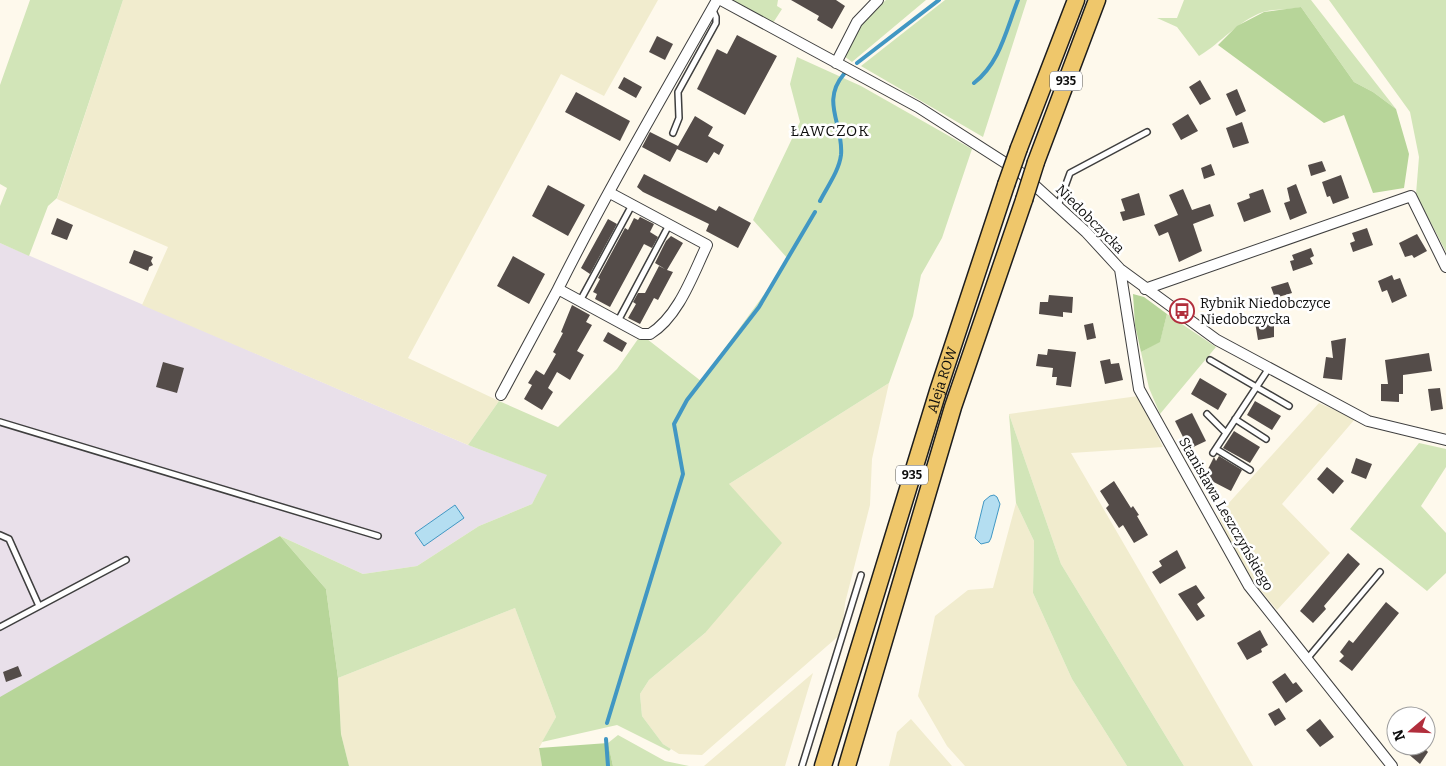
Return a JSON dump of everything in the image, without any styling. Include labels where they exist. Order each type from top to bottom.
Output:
[{"type":"main road","name":"Aleja ROW","points":[[823,766],[932,410],[1006,186],[1076,0]]},
{"type":"main road","name":"Aleja ROW","points":[[847,766],[953,407],[1036,162],[1097,0]]},
{"type":"street","name":"Niedobczycka","points":[[721,0],[918,107],[1013,168],[1058,206],[1120,269],[1217,340],[1368,421],[1446,440]]},
{"type":"street","points":[[836,62],[857,22],[878,0]]},
{"type":"street","points":[[502,395],[714,4]]},
{"type":"street","points":[[558,289],[641,334],[650,334],[665,320],[680,298],[708,245],[610,193]]},
{"type":"street","points":[[1145,289],[1412,196],[1446,267]]},
{"type":"street","name":"Stanisława Leszczyńskiego","points":[[1120,269],[1139,389],[1249,586],[1392,766]]},
{"type":"lane","points":[[673,133],[679,118],[678,92],[716,22],[714,4]]},
{"type":"lane","points":[[1058,206],[1070,173],[1147,132]]},
{"type":"lane","points":[[580,302],[632,204]]},
{"type":"lane","points":[[617,322],[669,224]]},
{"type":"lane","points":[[1210,360],[1289,406]]},
{"type":"lane","points":[[1250,470],[1214,451],[1269,368]]},
{"type":"lane","points":[[1207,414],[1226,433]]},
{"type":"lane","points":[[1235,419],[1266,439]]},
{"type":"lane","points":[[0,422],[378,536]]},
{"type":"lane","points":[[0,535],[9,539],[39,606]]},
{"type":"lane","points":[[0,627],[126,560]]},
{"type":"lane","points":[[1307,659],[1380,572]]},
{"type":"lane","points":[[802,766],[861,575]]},
{"type":"shaded area","points":[[123,0],[658,0],[604,96],[561,74],[408,358],[499,401],[468,445],[142,305],[168,247],[57,199]]},
{"type":"shaded area","points":[[0,243],[468,445],[548,475],[532,504],[479,526],[417,566],[363,574],[280,536],[0,698]]},
{"type":"shaded area","points":[[889,383],[872,459],[870,505],[845,603],[842,633],[702,755],[679,754],[663,744],[642,716],[640,694],[649,680],[705,633],[729,484]]},
{"type":"shaded area","points":[[1138,396],[1163,447],[1071,453],[1253,766],[1184,766],[1061,564],[1009,414]]},
{"type":"shaded area","points":[[1319,403],[1355,419],[1282,504],[1330,553],[1277,610],[1247,574],[1227,537],[1218,515]]},
{"type":"shaded area","points":[[1016,503],[1034,541],[1033,593],[1072,679],[1127,766],[965,766],[947,746],[918,696],[935,616],[968,590],[993,588]]},
{"type":"shaded area","points":[[515,608],[556,717],[539,748],[542,766],[349,766],[341,734],[338,678]]},
{"type":"shaded area","points":[[813,673],[785,766],[704,766]]},
{"type":"shaded area","points":[[911,719],[952,766],[889,766],[897,732]]},
{"type":"green space","points":[[30,0],[123,0],[57,198],[48,206],[29,256],[0,243],[0,206],[7,188],[0,184],[0,85]]},
{"type":"green space","points":[[732,0],[778,0],[777,6],[782,9],[773,23]]},
{"type":"green space","points":[[886,0],[926,0],[852,62],[844,56],[863,20]]},
{"type":"green space","points":[[945,0],[1027,0],[983,137],[861,66]]},
{"type":"green space","points":[[1184,0],[1311,0],[1396,109],[1373,92],[1354,82],[1301,7],[1267,11],[1254,16],[1199,56],[1177,27],[1157,18],[1177,18]]},
{"type":"green space","points":[[1329,0],[1446,0],[1446,252],[1416,194],[1419,157],[1410,112]]},
{"type":"green space","points":[[1301,7],[1354,82],[1373,92],[1396,109],[1409,154],[1404,188],[1373,193],[1344,115],[1324,123],[1218,45],[1237,26],[1264,12]]},
{"type":"green space","points":[[797,57],[861,86],[972,149],[942,238],[921,275],[913,316],[889,383],[729,484],[782,543],[705,633],[649,680],[640,694],[642,716],[663,744],[671,749],[669,751],[617,725],[542,742],[556,717],[515,608],[338,678],[326,589],[280,536],[363,574],[417,566],[479,526],[532,504],[547,475],[468,445],[499,401],[558,427],[617,369],[638,339],[647,339],[701,381],[789,260],[753,220],[800,122],[790,84]]},
{"type":"green space","points":[[1133,294],[1144,297],[1167,314],[1160,342],[1141,352],[1135,325]]},
{"type":"green space","points":[[1167,314],[1216,347],[1160,414],[1149,388],[1141,352],[1160,341]]},
{"type":"green space","points":[[1009,414],[1061,564],[1184,766],[1127,766],[1072,679],[1033,593],[1034,541],[1016,503]]},
{"type":"green space","points":[[1419,443],[1446,449],[1446,467],[1421,506],[1446,533],[1446,573],[1427,591],[1350,529]]},
{"type":"green space","points":[[280,536],[326,589],[338,678],[341,734],[349,766],[0,766],[0,697]]},
{"type":"green space","points":[[618,735],[665,761],[689,766],[613,766],[608,743]]},
{"type":"green space","points":[[608,743],[613,766],[542,766],[539,748]]},
{"type":"water","points":[[994,495],[1000,504],[991,538],[989,542],[981,544],[975,538],[984,501]]},
{"type":"water","points":[[455,505],[464,518],[424,546],[415,533]]},
{"type":"building","points":[[791,0],[836,0],[845,6],[832,29],[817,20],[819,16]]},
{"type":"building","points":[[737,35],[777,56],[745,115],[697,89],[717,49],[727,54]]},
{"type":"building","points":[[657,36],[673,44],[665,60],[649,52]]},
{"type":"building","points":[[624,77],[642,87],[636,98],[618,88]]},
{"type":"building","points":[[1200,80],[1211,99],[1200,105],[1189,87]]},
{"type":"building","points":[[1237,89],[1246,111],[1236,116],[1226,94]]},
{"type":"building","points":[[576,92],[630,121],[620,141],[565,112]]},
{"type":"building","points":[[1188,114],[1198,131],[1181,140],[1172,124]]},
{"type":"building","points":[[695,116],[713,127],[708,136],[724,145],[719,155],[714,152],[707,163],[677,149],[670,162],[642,147],[650,132],[678,146]]},
{"type":"building","points":[[1242,122],[1249,143],[1233,148],[1226,128]]},
{"type":"building","points":[[1322,161],[1326,171],[1311,176],[1308,165]]},
{"type":"building","points":[[1211,164],[1215,175],[1204,179],[1201,168]]},
{"type":"building","points":[[644,174],[716,211],[719,206],[751,223],[738,248],[706,231],[709,224],[643,192],[637,187]]},
{"type":"building","points":[[1341,175],[1349,198],[1333,204],[1330,196],[1327,197],[1322,182]]},
{"type":"building","points":[[1296,184],[1307,213],[1290,220],[1284,203],[1290,201],[1287,188]]},
{"type":"building","points":[[548,185],[585,205],[568,236],[532,216]]},
{"type":"building","points":[[1183,189],[1192,210],[1210,204],[1214,216],[1193,224],[1202,251],[1179,262],[1168,232],[1159,236],[1154,225],[1178,215],[1169,195]]},
{"type":"building","points":[[1263,189],[1271,212],[1244,222],[1237,203],[1250,198],[1249,194]]},
{"type":"building","points":[[1139,193],[1145,215],[1123,221],[1120,212],[1125,211],[1121,199]]},
{"type":"building","points":[[640,217],[654,224],[650,232],[658,237],[652,248],[644,244],[610,307],[595,299],[597,294],[593,292],[600,279],[598,278],[625,228],[628,230],[634,218],[638,220]]},
{"type":"building","points":[[57,218],[73,225],[67,240],[51,234]]},
{"type":"building","points":[[608,219],[617,224],[590,274],[581,268]]},
{"type":"building","points":[[1367,228],[1373,245],[1353,252],[1350,243],[1355,241],[1352,233]]},
{"type":"building","points":[[1417,234],[1427,251],[1414,258],[1412,255],[1405,257],[1399,243]]},
{"type":"building","points":[[671,236],[683,243],[667,270],[673,272],[658,300],[654,298],[640,324],[628,318],[636,304],[633,302],[638,293],[645,293],[659,266],[665,269],[655,263],[666,241]]},
{"type":"building","points":[[1311,248],[1314,256],[1310,258],[1313,264],[1293,271],[1290,261],[1294,260],[1292,255]]},
{"type":"building","points":[[134,250],[153,257],[151,261],[153,265],[149,267],[148,271],[129,263]]},
{"type":"building","points":[[513,256],[545,274],[529,304],[497,286]]},
{"type":"building","points":[[1392,275],[1394,280],[1400,278],[1407,296],[1392,303],[1387,290],[1382,292],[1378,281]]},
{"type":"building","points":[[1288,282],[1292,293],[1275,298],[1271,287]]},
{"type":"building","points":[[1049,295],[1073,297],[1072,313],[1063,312],[1063,317],[1039,314],[1040,302],[1048,302]]},
{"type":"building","points":[[572,305],[590,315],[586,322],[592,325],[577,351],[584,355],[570,380],[557,372],[548,388],[553,392],[542,410],[524,399],[532,385],[528,383],[536,370],[544,375],[556,354],[553,352],[563,333],[561,332]]},
{"type":"building","points":[[1274,319],[1274,337],[1258,340],[1255,322]]},
{"type":"building","points":[[1093,323],[1096,338],[1087,340],[1084,325]]},
{"type":"building","points":[[608,332],[627,343],[622,352],[603,341]]},
{"type":"building","points":[[1346,338],[1342,380],[1323,378],[1326,357],[1333,358],[1331,341]]},
{"type":"building","points":[[1048,349],[1076,352],[1071,387],[1056,385],[1057,377],[1052,377],[1053,368],[1036,366],[1038,354],[1047,355]]},
{"type":"building","points":[[1429,353],[1432,371],[1403,375],[1403,394],[1399,394],[1399,402],[1381,401],[1381,384],[1388,384],[1385,360]]},
{"type":"building","points":[[1110,359],[1111,364],[1119,363],[1123,380],[1105,384],[1100,361]]},
{"type":"building","points":[[163,362],[184,368],[177,393],[156,387]]},
{"type":"building","points":[[1200,378],[1227,394],[1218,410],[1191,394]]},
{"type":"building","points":[[1440,388],[1443,409],[1431,411],[1428,389]]},
{"type":"building","points":[[1255,401],[1281,416],[1272,430],[1247,415]]},
{"type":"building","points":[[1192,413],[1206,441],[1189,449],[1175,421]]},
{"type":"building","points":[[1234,431],[1260,447],[1250,463],[1223,448]]},
{"type":"building","points":[[1219,456],[1242,470],[1231,491],[1204,477],[1214,457],[1216,461]]},
{"type":"building","points":[[1356,458],[1372,464],[1366,479],[1351,473]]},
{"type":"building","points":[[1327,467],[1344,481],[1333,494],[1317,479]]},
{"type":"building","points":[[1114,481],[1131,508],[1133,506],[1139,515],[1137,516],[1148,535],[1134,543],[1123,525],[1119,528],[1106,508],[1109,505],[1100,491]]},
{"type":"building","points":[[1177,550],[1186,568],[1160,584],[1152,572],[1162,566],[1159,561]]},
{"type":"building","points":[[1348,553],[1360,564],[1324,606],[1326,609],[1313,623],[1300,611]]},
{"type":"building","points":[[1196,585],[1205,598],[1197,604],[1205,616],[1197,621],[1178,594]]},
{"type":"building","points":[[1386,602],[1399,613],[1352,671],[1339,661],[1344,656],[1340,652],[1349,640],[1353,643]]},
{"type":"building","points":[[1260,630],[1268,645],[1261,649],[1262,652],[1247,660],[1237,643]]},
{"type":"building","points":[[18,666],[22,676],[6,682],[3,672]]},
{"type":"building","points":[[1285,673],[1293,684],[1296,682],[1303,691],[1286,703],[1272,682]]},
{"type":"building","points":[[1279,708],[1286,719],[1275,726],[1268,714]]},
{"type":"building","points":[[1320,719],[1334,737],[1320,747],[1306,730]]},
{"type":"building","points":[[1411,756],[1425,756],[1420,764]]},
{"type":"waterway","points":[[857,63],[939,0]]},
{"type":"waterway","points":[[974,83],[983,75],[996,56],[1018,0]]},
{"type":"waterway","points":[[820,201],[840,161],[841,144],[833,104],[837,84],[844,74]]},
{"type":"waterway","points":[[607,723],[683,474],[674,424],[687,400],[759,307],[815,212]]},
{"type":"waterway","points":[[606,739],[608,766]]},
{"type":"place","name":"Rybnik Niedobczyce Niedobczycka","points":[[1182,311]]},
{"type":"district","name":"ŁAWCZOK","points":[[830,131]]}]
